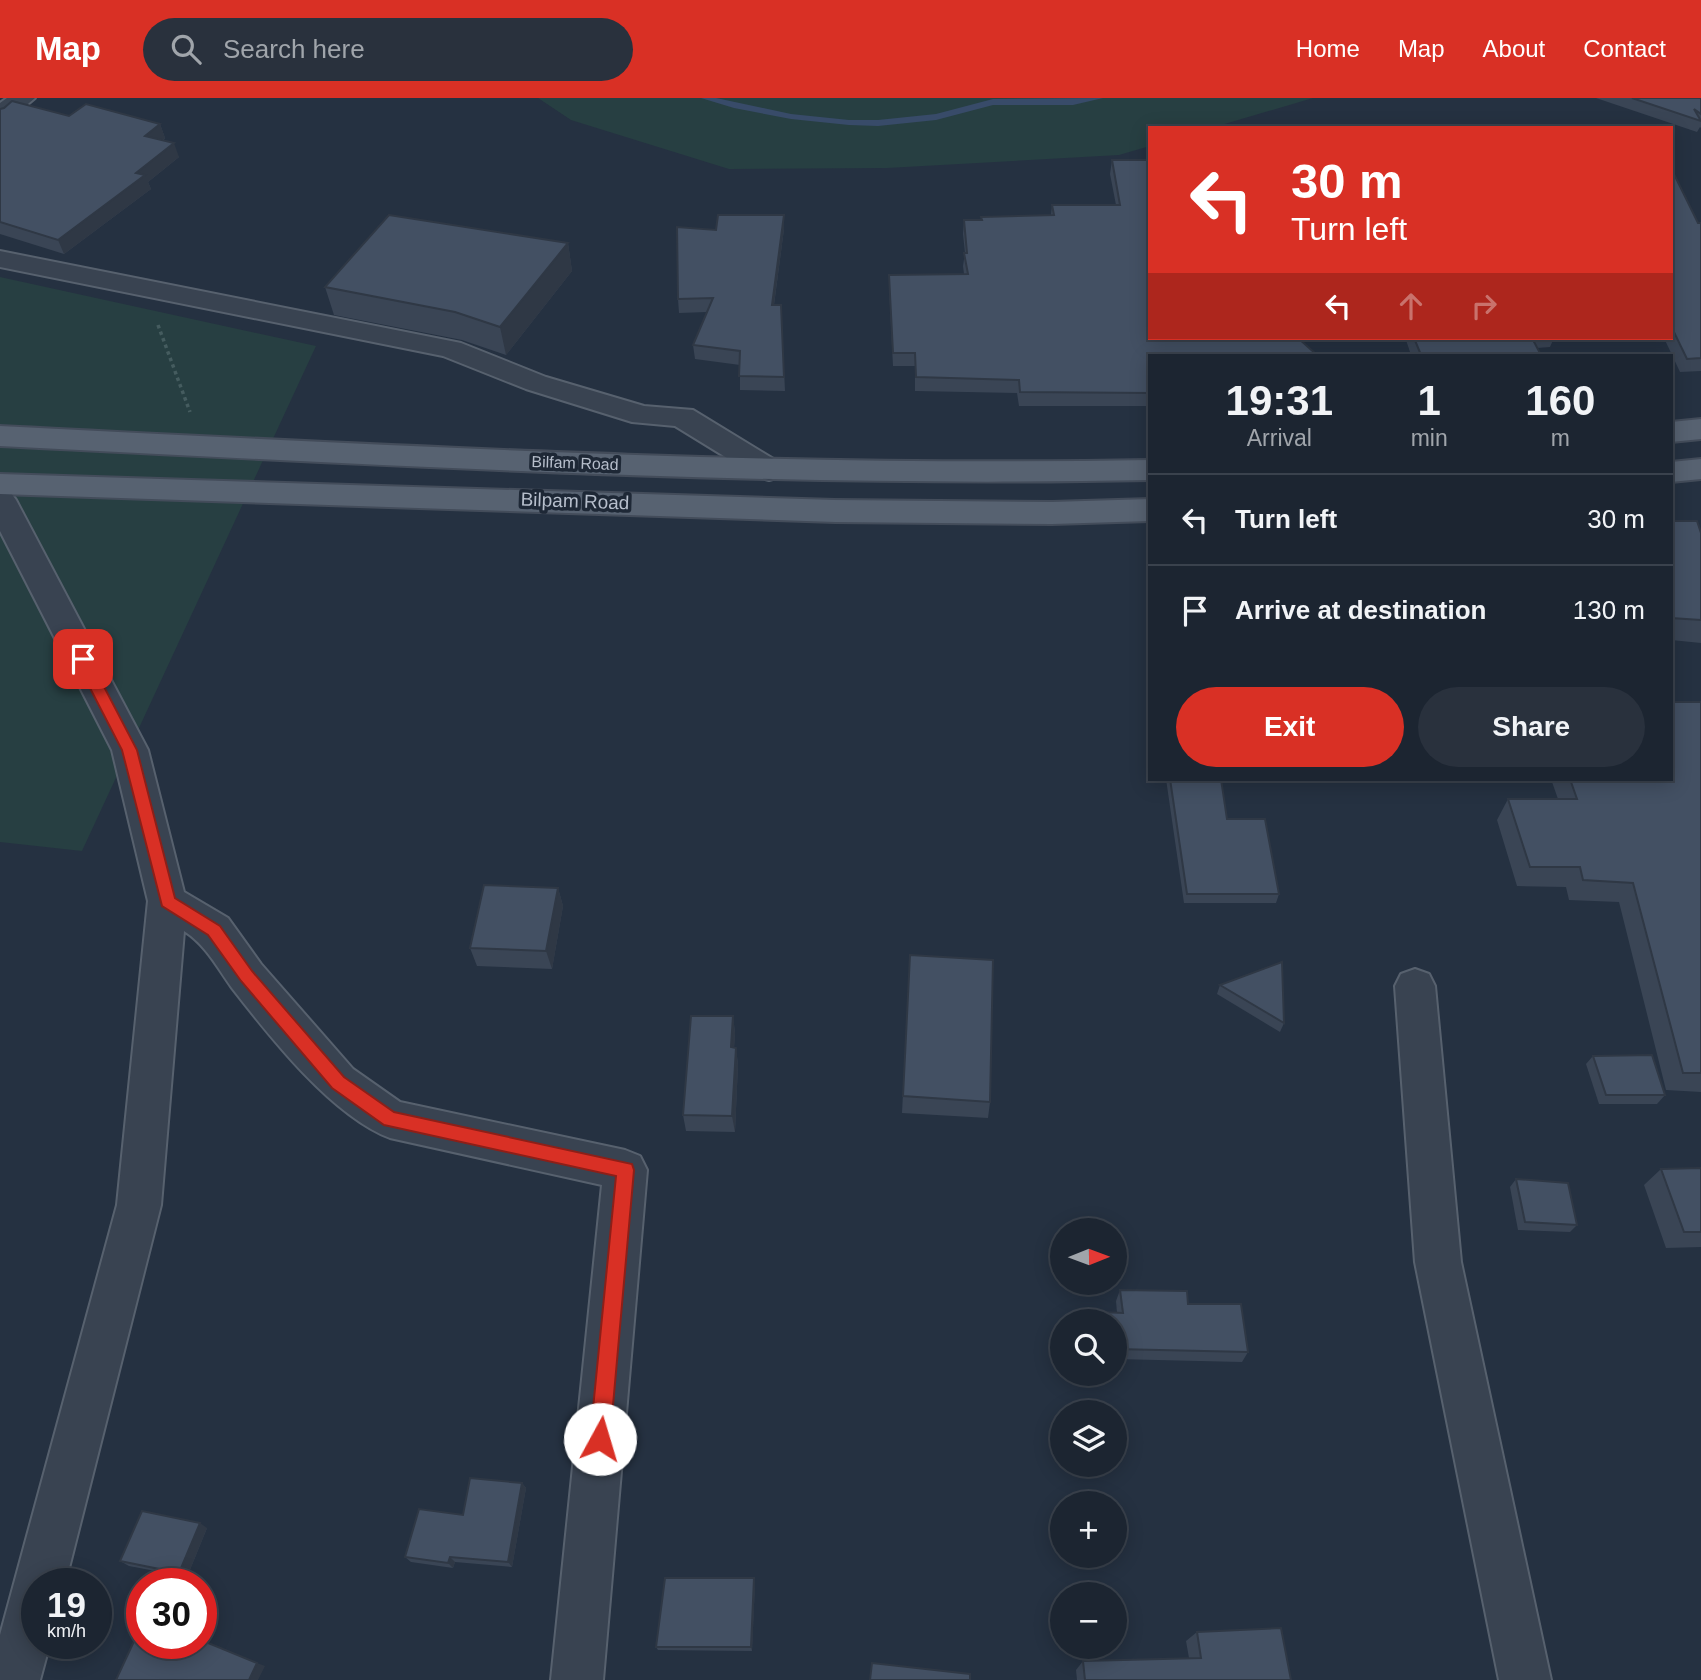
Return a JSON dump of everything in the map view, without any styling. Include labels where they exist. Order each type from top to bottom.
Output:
[{"type":"main road","points":[[1673,432],[1701,429]]},
{"type":"main road","name":"Bilfam Road","points":[[0,436],[866,473],[1148,470]]},
{"type":"main road","points":[[1673,472],[1701,469]]},
{"type":"main road","name":"Bilpam Road","points":[[0,484],[835,511],[1052,513],[1148,510]]},
{"type":"street","points":[[0,114],[23,98]]},
{"type":"street","points":[[0,259],[157,301],[451,349],[536,383],[643,415],[682,416],[769,470]]},
{"type":"street","points":[[0,500],[130,750],[167,901],[139,1205],[43,1568]]},
{"type":"street","points":[[167,901],[214,930],[247,976],[338,1082],[390,1119],[625,1170],[577,1680]]},
{"type":"street","points":[[1415,986],[1438,1262],[1525,1680]]},
{"type":"street","points":[[14,1680],[21,1654]]},
{"type":"path","points":[[157,301],[202,445]]},
{"type":"green space","points":[[538,98],[1313,98],[1218,126],[1148,126],[1148,147],[1119,155],[887,168],[729,169],[571,120]]},
{"type":"green space","points":[[0,277],[316,346],[82,851],[0,842]]},
{"type":"building","points":[[1632,98],[1701,98],[1701,114],[1694,109],[1701,121]]},
{"type":"building","points":[[12,101],[69,116],[86,104],[160,124],[145,136],[174,143],[136,173],[145,175],[58,240],[0,222],[0,109]]},
{"type":"building","points":[[1112,160],[1148,160],[1148,340],[1300,340],[1316,354],[1148,354],[1148,393],[1020,392],[1019,380],[916,377],[915,353],[893,353],[889,275],[968,274],[964,253],[967,253],[964,220],[1054,215],[1052,205],[1120,205]]},
{"type":"building","points":[[1673,172],[1698,223],[1701,223],[1701,358],[1687,359],[1673,330]]},
{"type":"building","points":[[389,215],[568,243],[500,327],[455,312],[325,287]]},
{"type":"building","points":[[718,215],[784,215],[772,305],[781,305],[784,377],[739,376],[740,351],[693,345],[713,298],[678,299],[677,227],[716,230]]},
{"type":"building","points":[[1415,340],[1533,340],[1540,354],[1421,354]]},
{"type":"building","points":[[1673,521],[1697,521],[1701,533],[1701,620],[1673,618]]},
{"type":"building","points":[[1673,702],[1701,702],[1701,1073],[1683,1073],[1633,883],[1583,880],[1580,867],[1530,867],[1508,799],[1577,799],[1571,781],[1673,781]]},
{"type":"building","points":[[1170,781],[1221,781],[1227,819],[1265,819],[1279,894],[1187,894]]},
{"type":"building","points":[[484,885],[558,888],[546,951],[470,948]]},
{"type":"building","points":[[910,955],[993,960],[990,1102],[903,1096]]},
{"type":"building","points":[[1282,962],[1284,1023],[1220,985]]},
{"type":"building","points":[[691,1016],[733,1016],[731,1047],[736,1048],[732,1116],[683,1115]]},
{"type":"building","points":[[1652,1055],[1665,1095],[1606,1095],[1593,1056]]},
{"type":"building","points":[[1701,1168],[1701,1232],[1684,1232],[1661,1169]]},
{"type":"building","points":[[1516,1179],[1568,1183],[1577,1225],[1525,1222]]},
{"type":"building","points":[[1127,1290],[1187,1291],[1188,1304],[1241,1304],[1248,1352],[1127,1349],[1127,1309],[1122,1309],[1121,1295],[1127,1295]]},
{"type":"building","points":[[470,1478],[522,1483],[508,1562],[450,1557],[448,1563],[405,1557],[419,1509],[463,1515]]},
{"type":"building","points":[[142,1511],[200,1523],[181,1568],[154,1568],[120,1561]]},
{"type":"building","points":[[665,1578],[754,1578],[751,1647],[656,1647]]},
{"type":"building","points":[[1281,1628],[1291,1680],[1085,1680],[1083,1661],[1201,1658],[1197,1632]]},
{"type":"building","points":[[217,1647],[257,1663],[249,1680],[116,1680],[126,1658],[217,1659]]},
{"type":"building","points":[[872,1663],[970,1674],[970,1680],[870,1680]]},
{"type":"waterway","points":[[705,98],[762,111],[849,123],[936,117],[993,102],[1073,102],[1099,98]]},
{"type":"route","points":[[83,659],[130,750],[167,901],[214,930],[247,976],[338,1082],[390,1119],[625,1170],[600,1439]]}]
